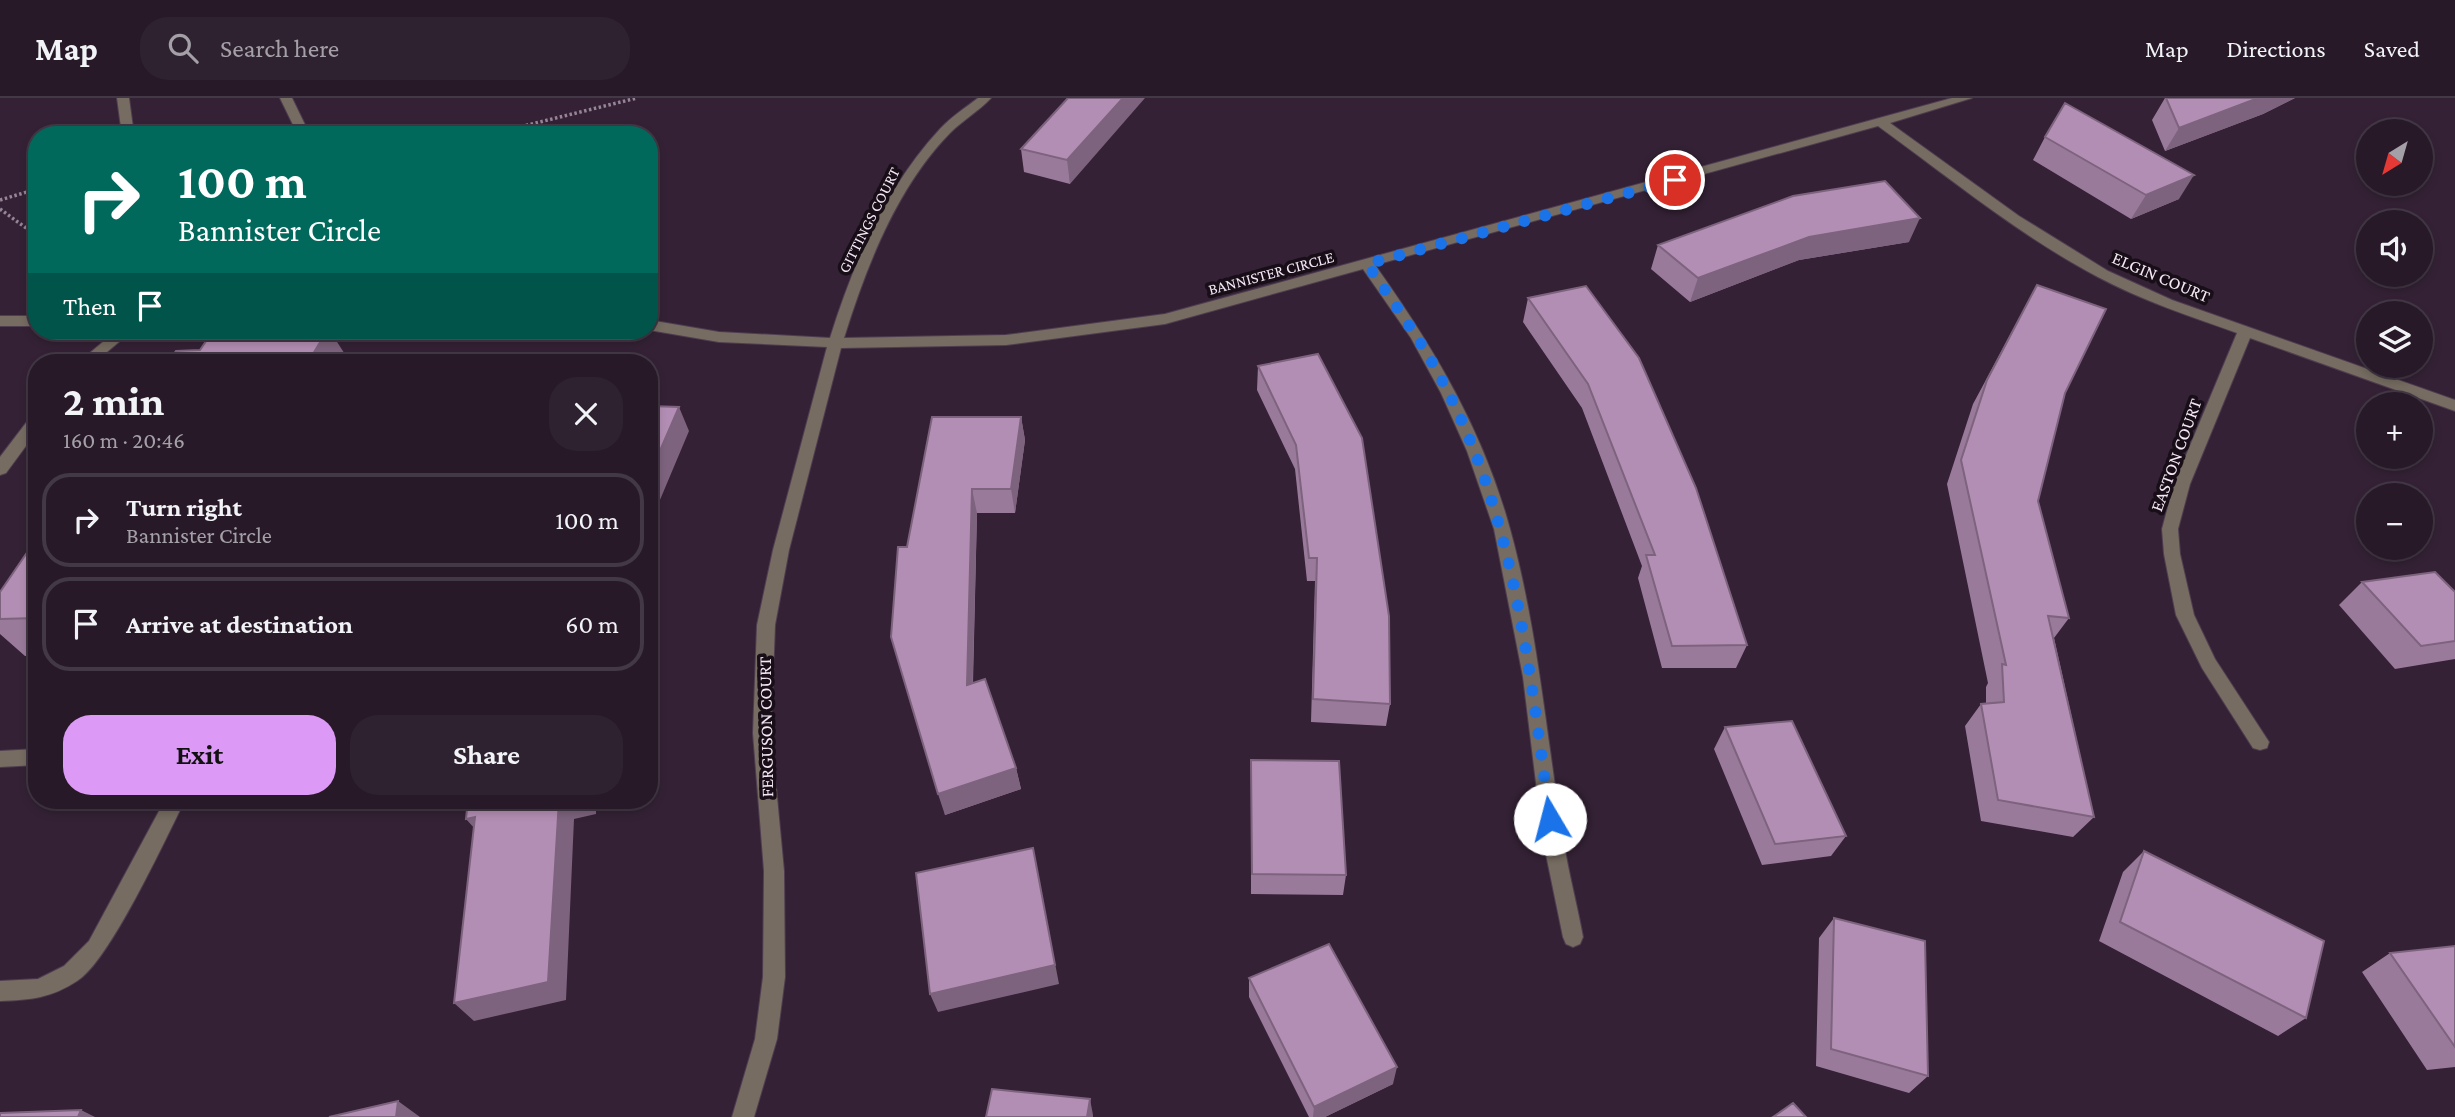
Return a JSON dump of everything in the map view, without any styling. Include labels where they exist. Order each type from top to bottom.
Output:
[{"type":"street","points":[[123,98],[127,126]]},
{"type":"street","points":[[286,98],[300,126]]},
{"type":"street","name":"GITTINGS COURT","points":[[836,343],[851,293],[886,218],[919,162],[952,124],[985,98]]},
{"type":"street","name":"BANNISTER CIRCLE","points":[[658,327],[719,337],[836,343],[1006,340],[1166,318],[1966,98]]},
{"type":"street","name":"ELGIN COURT","points":[[1882,123],[2014,219],[2070,255],[2136,290],[2245,332],[2455,406]]},
{"type":"street","points":[[1367,264],[1418,337],[1449,393],[1475,451],[1502,529],[1532,677],[1553,841],[1573,937]]},
{"type":"street","points":[[0,321],[28,321]]},
{"type":"street","name":"EASTON COURT","points":[[2245,332],[2182,484],[2171,529],[2172,554],[2185,615],[2208,663],[2260,743]]},
{"type":"street","points":[[96,354],[114,340]]},
{"type":"street","name":"FERGUSON COURT","points":[[743,1117],[766,1037],[774,964],[774,870],[763,764],[765,640],[776,572],[816,404],[836,343]]},
{"type":"street","points":[[0,469],[28,431]]},
{"type":"street","points":[[0,759],[28,757]]},
{"type":"street","points":[[0,991],[40,989],[72,973],[96,948],[170,809]]},
{"type":"path","points":[[523,126],[637,98]]},
{"type":"path","points":[[0,200],[28,192]]},
{"type":"path","points":[[0,209],[28,229]]},
{"type":"building","points":[[1068,98],[1123,98],[1067,160],[1021,149]]},
{"type":"building","points":[[2166,98],[2258,98],[2179,128]]},
{"type":"building","points":[[2065,103],[2194,175],[2146,195],[2045,137]]},
{"type":"building","points":[[1885,181],[1920,218],[1809,237],[1698,278],[1658,245],[1793,196]]},
{"type":"building","points":[[2037,285],[2106,309],[2065,393],[2038,501],[2069,618],[2048,616],[2094,817],[1998,800],[1981,704],[2004,702],[2002,664],[2006,665],[1961,460],[1987,380]]},
{"type":"building","points":[[1586,286],[1639,358],[1696,488],[1747,645],[1672,646],[1646,555],[1655,555],[1588,384],[1528,298]]},
{"type":"building","points":[[207,340],[321,340],[313,354],[174,354],[176,351],[200,350]]},
{"type":"building","points":[[1318,354],[1362,438],[1389,616],[1390,704],[1313,699],[1317,558],[1309,558],[1296,445],[1258,366]]},
{"type":"building","points":[[658,406],[679,407],[658,455]]},
{"type":"building","points":[[932,417],[1021,417],[1011,489],[972,489],[967,685],[985,679],[1016,768],[938,794],[891,637],[898,547],[907,547]]},
{"type":"building","points":[[28,551],[28,618],[0,619],[0,592]]},
{"type":"building","points":[[2435,572],[2455,592],[2455,641],[2421,646],[2362,582]]},
{"type":"building","points":[[1792,721],[1846,836],[1775,844],[1725,727]]},
{"type":"building","points":[[1251,760],[1339,761],[1346,875],[1252,874]]},
{"type":"building","points":[[467,809],[558,809],[548,982],[454,1003],[475,817],[466,819]]},
{"type":"building","points":[[1033,848],[1055,965],[930,994],[916,873]]},
{"type":"building","points":[[2144,851],[2324,941],[2306,1018],[2120,922]]},
{"type":"building","points":[[1834,918],[1925,941],[1928,1076],[1831,1049]]},
{"type":"building","points":[[1329,944],[1397,1067],[1314,1107],[1249,978]]},
{"type":"building","points":[[2455,946],[2455,1047],[2390,953]]},
{"type":"building","points":[[992,1089],[1090,1099],[1087,1117],[986,1117]]},
{"type":"building","points":[[398,1101],[396,1117],[329,1117]]},
{"type":"building","points":[[1793,1103],[1806,1117],[1773,1117]]},
{"type":"building","points":[[81,1110],[78,1117],[0,1117],[0,1113]]},
{"type":"route","points":[[1550,819],[1532,677],[1502,529],[1475,451],[1449,393],[1418,337],[1367,264],[1675,180]]}]
